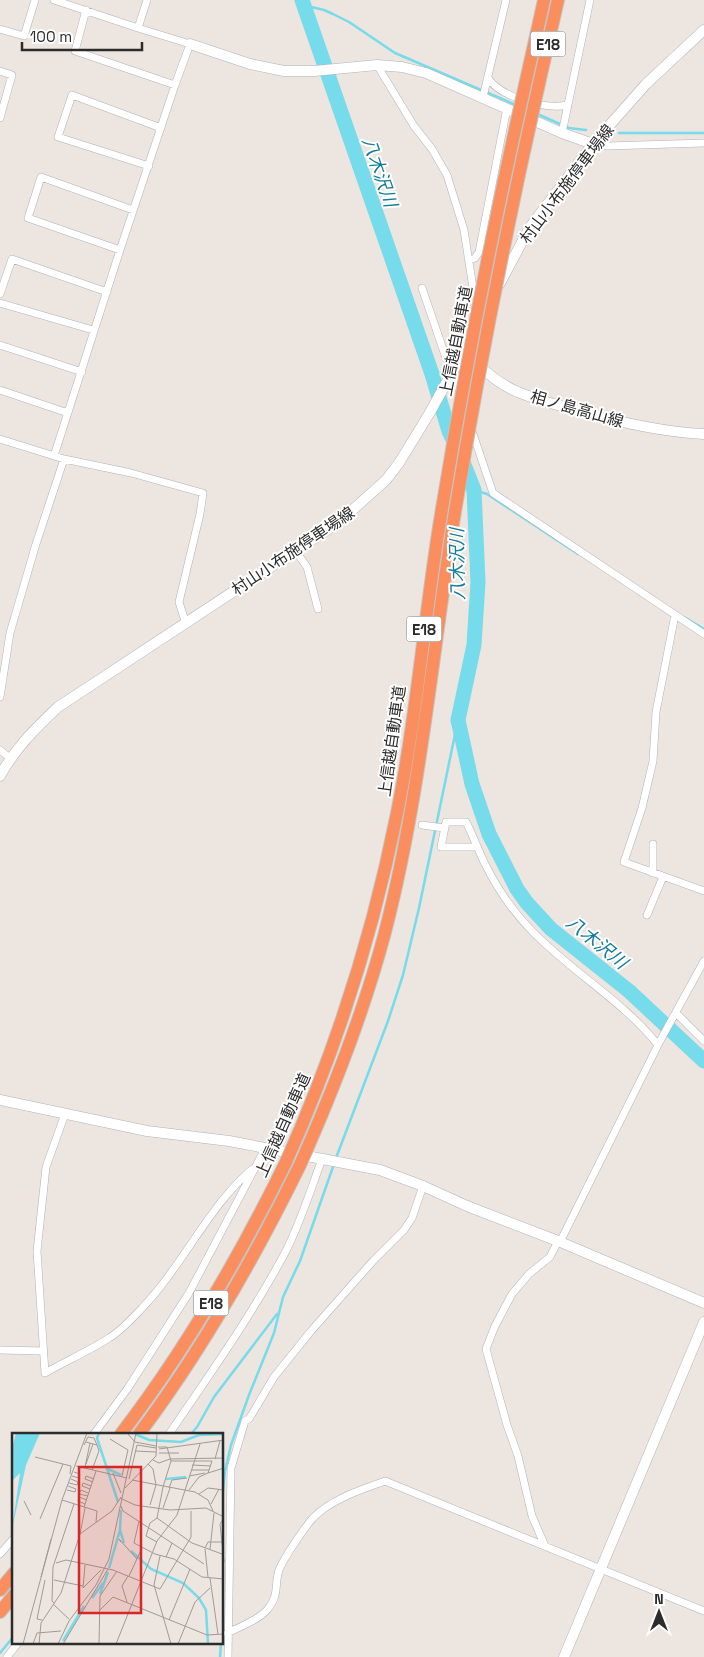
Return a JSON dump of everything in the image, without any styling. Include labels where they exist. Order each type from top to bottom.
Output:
[{"type":"highway","name":"上信越自動車道","points":[[123,1433],[180,1352],[207,1308],[246,1240],[286,1162],[318,1086],[346,1010],[370,933],[389,852],[404,774],[431,580],[488,258],[544,0]]},
{"type":"highway","name":"上信越自動車道","points":[[140,1433],[220,1314],[263,1239],[300,1165],[332,1090],[360,1015],[384,936],[417,776],[444,584],[474,403],[499,269],[558,0]]},
{"type":"highway","points":[[0,1590],[12,1575]]},
{"type":"highway","points":[[0,1612],[12,1597]]},
{"type":"street","points":[[0,29],[24,36],[35,0]]},
{"type":"street","points":[[138,28],[147,0]]},
{"type":"street","points":[[484,94],[506,0]]},
{"type":"street","points":[[563,128],[590,0]]},
{"type":"street","points":[[58,1],[250,64],[284,71],[314,71],[377,65],[402,67],[426,73],[484,94],[507,108],[563,128],[594,144],[607,146],[704,143]]},
{"type":"street","points":[[86,10],[75,51],[175,84]]},
{"type":"street","name":"村山小布施停車場線","points":[[0,776],[10,758],[29,734],[58,707],[339,522],[386,480],[412,443],[530,227],[594,144],[646,84],[704,30]]},
{"type":"street","points":[[54,456],[82,372],[93,330],[190,44]]},
{"type":"street","points":[[377,65],[414,126],[432,148],[447,175],[464,230],[473,288],[484,313]]},
{"type":"street","points":[[0,71],[12,75],[0,118]]},
{"type":"street","points":[[488,78],[498,89],[507,94],[546,106],[568,105]]},
{"type":"street","points":[[149,166],[58,137],[72,95],[161,128]]},
{"type":"street","points":[[469,260],[474,258],[479,252],[507,108]]},
{"type":"street","points":[[120,250],[28,218],[41,177],[133,210]]},
{"type":"street","points":[[0,294],[12,259],[107,292]]},
{"type":"street","points":[[422,288],[446,358],[453,370],[493,493],[704,634]]},
{"type":"street","points":[[0,303],[93,330]]},
{"type":"street","points":[[0,344],[82,372]]},
{"type":"street","name":"相ノ島高山線","points":[[463,352],[496,379],[517,392],[551,404],[632,425],[681,433],[704,434]]},
{"type":"street","points":[[0,390],[68,414]]},
{"type":"street","points":[[0,439],[64,459],[132,473],[202,493],[200,514],[179,602],[186,624]]},
{"type":"street","points":[[0,697],[10,634],[36,544],[64,459]]},
{"type":"street","points":[[295,550],[307,567],[318,609]]},
{"type":"street","points":[[674,615],[656,712],[653,761],[642,808],[624,862],[704,891]]},
{"type":"street","points":[[0,750],[10,758]]},
{"type":"street","points":[[477,847],[441,847],[446,822],[466,822],[494,882],[532,931],[572,968],[628,1012],[659,1043]]},
{"type":"street","points":[[422,825],[444,828]]},
{"type":"street","points":[[653,844],[653,873]]},
{"type":"street","points":[[646,915],[663,877]]},
{"type":"street","points":[[545,1546],[532,1516],[518,1456],[494,1381],[486,1349],[495,1326],[512,1294],[529,1274],[550,1257],[559,1242],[659,1043],[704,961]]},
{"type":"street","points":[[676,1013],[704,1041]]},
{"type":"street","points":[[0,1100],[147,1131],[266,1147],[380,1170],[423,1186],[467,1206],[559,1242],[704,1303]]},
{"type":"street","points":[[65,1114],[46,1167],[37,1251],[45,1373],[111,1337],[161,1287],[219,1206],[245,1174],[259,1164]]},
{"type":"street","points":[[95,1433],[128,1388],[189,1293],[259,1164],[266,1147]]},
{"type":"street","points":[[170,1433],[224,1354],[286,1250],[325,1159]]},
{"type":"street","points":[[228,1657],[231,1468],[245,1421],[249,1419],[274,1377],[311,1331],[373,1261],[404,1230],[412,1218],[423,1186]]},
{"type":"street","points":[[564,1657],[704,1322]]},
{"type":"street","points":[[0,1350],[43,1351]]},
{"type":"street","points":[[227,1634],[266,1611],[278,1589],[280,1570],[303,1530],[315,1517],[331,1504],[385,1480],[704,1611]]},
{"type":"street","points":[[0,1554],[12,1540]]},
{"type":"street","points":[[8,1657],[17,1644]]},
{"type":"waterway","name":"八木沢川","points":[[302,0],[432,374],[449,431],[474,490],[478,582],[474,645],[458,720],[472,784],[489,834],[517,889],[551,929],[629,991],[704,1061]]},
{"type":"waterway","points":[[303,5],[333,14],[349,22],[395,53],[516,105]]},
{"type":"waterway","points":[[535,113],[569,128],[586,130]]},
{"type":"waterway","points":[[619,133],[704,133]]},
{"type":"waterway","points":[[474,490],[487,494],[578,554]]},
{"type":"waterway","points":[[684,617],[704,629]]},
{"type":"waterway","points":[[336,1158],[388,1021],[403,975],[419,908],[458,720]]},
{"type":"waterway","points":[[224,1481],[231,1445],[274,1333],[283,1297],[300,1261],[334,1164]]},
{"type":"waterway","points":[[192,1433],[214,1397],[277,1314]]},
{"type":"waterway","points":[[0,1653],[12,1638]]},
{"type":"waterway","points":[[220,1657],[221,1644]]}]
